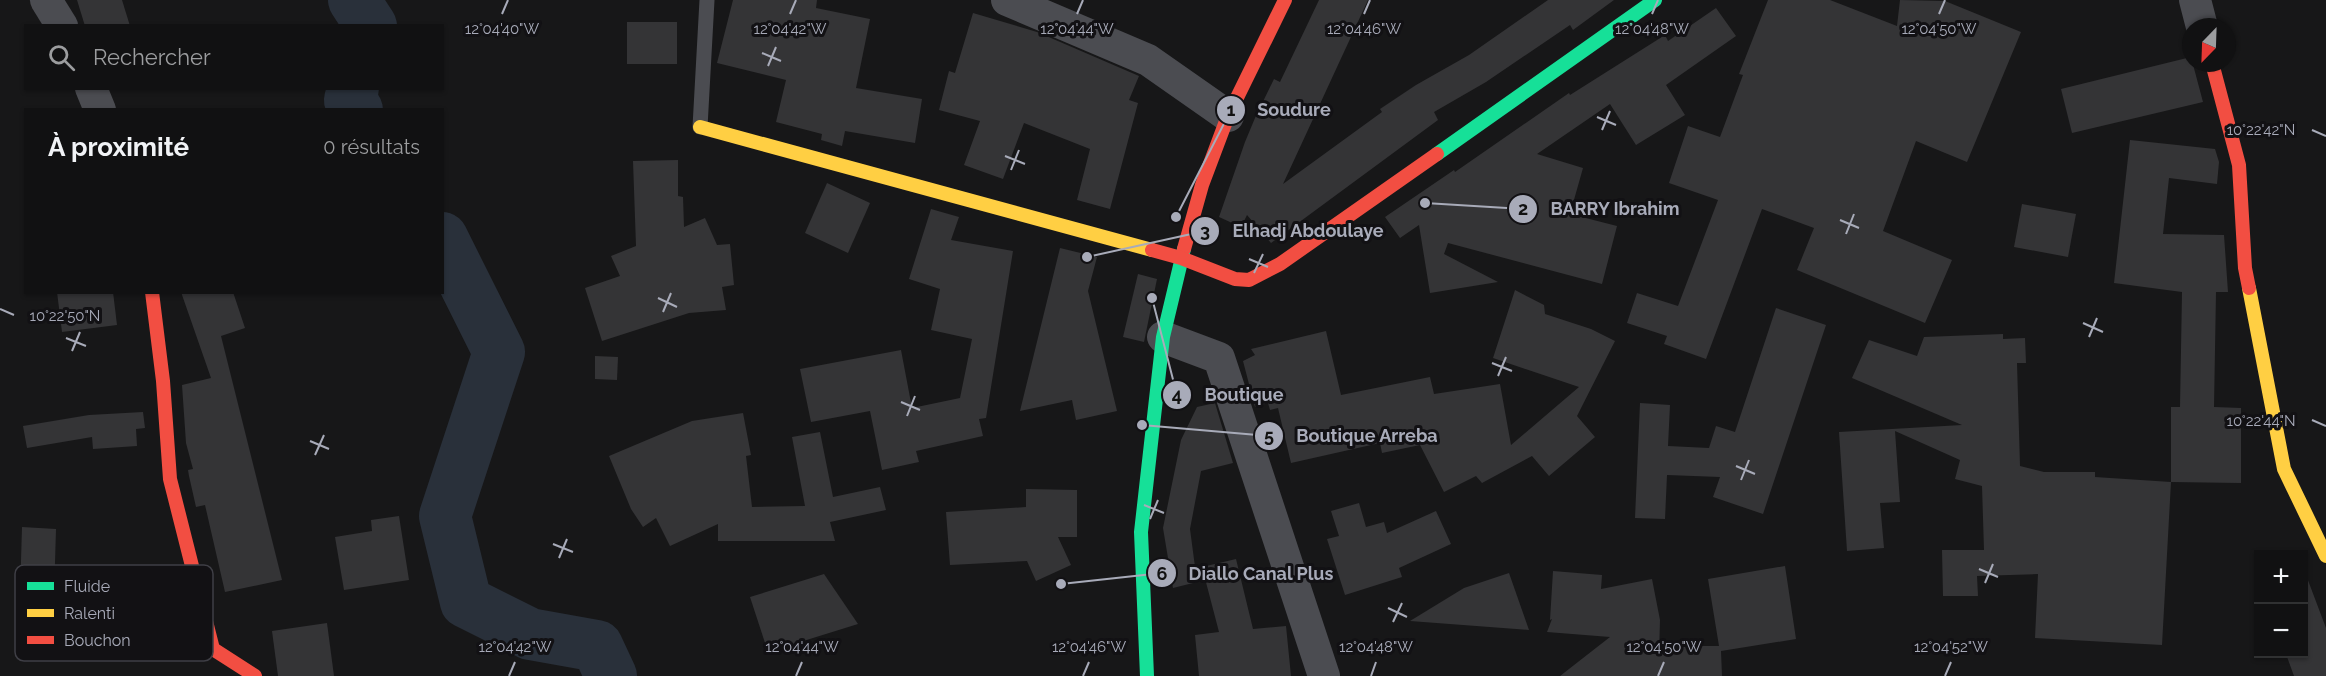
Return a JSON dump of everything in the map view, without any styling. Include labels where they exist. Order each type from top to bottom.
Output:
[{"type":"main road","points":[[1147,676],[1141,532],[1163,337],[1181,258],[1202,185],[1228,116],[1285,0]]},
{"type":"main road","points":[[700,127],[1181,258],[1235,279],[1249,280],[1280,264],[1655,0]]},
{"type":"main road","points":[[2214,72],[2239,165],[2244,268],[2284,469],[2326,556]]},
{"type":"main road","points":[[152,294],[163,381],[170,479],[192,565]]},
{"type":"main road","points":[[213,649],[255,676]]},
{"type":"street","points":[[46,0],[61,24]]},
{"type":"street","points":[[2195,0],[2200,18]]},
{"type":"street","points":[[1021,3],[1148,60],[1228,116]]},
{"type":"street","points":[[92,90],[99,108]]},
{"type":"street","points":[[1163,337],[1220,358],[1324,676]]},
{"type":"lane","points":[[700,127],[707,0]]},
{"type":"building","points":[[77,0],[122,0],[129,24],[84,24]]},
{"type":"building","points":[[733,0],[817,0],[816,8],[870,19],[856,88],[922,99],[915,143],[845,131],[842,146],[821,140],[822,134],[776,122],[786,80],[717,63]]},
{"type":"building","points":[[1319,0],[1368,0],[1283,184],[1382,112],[1380,109],[1416,85],[1469,55],[1548,0],[1614,0],[1573,30],[1570,25],[1486,82],[1434,112],[1438,120],[1271,243],[1247,215],[1241,227],[1219,217],[1255,118],[1274,79],[1280,82]]},
{"type":"building","points":[[1768,0],[1830,0],[1897,26],[1900,0],[1945,1],[2021,32],[1967,162],[1916,141],[1883,231],[1952,260],[1925,323],[1797,270],[1814,228],[1762,209],[1706,359],[1664,344],[1667,336],[1627,323],[1637,293],[1678,306],[1718,200],[1669,183],[1688,126],[1720,137],[1743,75],[1739,74]]},
{"type":"building","points":[[1716,8],[1736,36],[1666,85],[1685,115],[1636,145],[1610,104],[1537,154],[1583,168],[1570,214],[1617,226],[1602,284],[1448,243],[1444,254],[1498,282],[1430,293],[1419,225],[1400,238],[1385,217],[1454,170],[1455,172],[1569,93],[1570,95],[1665,35],[1668,41]]},
{"type":"building","points":[[973,13],[1037,32],[1139,76],[1129,100],[1138,103],[1110,209],[1077,200],[1090,149],[1024,123],[1003,179],[964,165],[980,121],[939,110],[949,71],[955,73]]},
{"type":"building","points":[[627,22],[677,22],[677,64],[627,64]]},
{"type":"building","points":[[2182,59],[2182,72],[2195,72],[2203,102],[2072,133],[2061,89]]},
{"type":"building","points":[[2130,140],[2215,149],[2219,162],[2217,184],[2169,178],[2163,234],[2224,235],[2228,292],[2216,292],[2214,407],[2241,408],[2241,483],[2171,482],[2171,407],[2180,407],[2182,292],[2114,283]]},
{"type":"building","points":[[678,160],[678,196],[683,197],[684,227],[705,218],[717,245],[730,244],[734,285],[722,287],[726,310],[689,313],[602,341],[585,288],[620,276],[611,256],[636,246],[633,161]]},
{"type":"building","points":[[827,183],[870,203],[848,253],[805,233]]},
{"type":"building","points":[[2022,204],[2076,214],[2068,257],[2014,247]]},
{"type":"building","points":[[931,209],[959,217],[951,240],[1013,251],[986,418],[979,419],[983,436],[916,451],[919,462],[882,470],[870,411],[811,422],[800,369],[901,350],[912,408],[960,398],[972,339],[931,330],[940,289],[909,279]]},
{"type":"building","points":[[1060,248],[1097,257],[1088,291],[1117,411],[1076,420],[1072,400],[1020,411]]},
{"type":"building","points":[[1138,274],[1157,279],[1144,342],[1123,337]]},
{"type":"building","points":[[1515,290],[1544,305],[1545,314],[1591,329],[1615,341],[1577,416],[1595,437],[1549,476],[1532,456],[1482,483],[1476,476],[1444,492],[1420,445],[1382,453],[1380,443],[1291,463],[1278,408],[1270,410],[1268,403],[1255,407],[1243,361],[1255,355],[1251,349],[1326,331],[1341,395],[1430,377],[1434,394],[1500,384],[1511,445],[1579,387],[1493,358]]},
{"type":"building","points":[[57,294],[113,294],[117,325],[62,332]]},
{"type":"building","points":[[182,294],[234,294],[245,328],[221,336],[282,580],[225,592],[205,505],[196,507],[188,470],[193,469],[186,443],[182,385],[211,378]]},
{"type":"building","points":[[1776,308],[1826,325],[1763,514],[1713,497],[1720,477],[1667,475],[1665,519],[1635,518],[1640,403],[1670,405],[1668,446],[1709,448],[1716,426],[1735,432]]},
{"type":"building","points":[[2003,334],[2003,339],[2025,338],[2026,363],[2017,363],[2020,466],[2044,472],[2095,472],[2095,477],[2171,482],[2162,645],[2035,638],[2038,574],[1977,576],[1978,596],[1943,596],[1942,550],[1984,550],[1982,486],[1955,479],[1960,460],[1895,431],[1900,502],[1880,503],[1884,548],[1847,551],[1839,432],[1962,425],[1852,378],[1869,340],[1917,356],[1924,337]]},
{"type":"building","points":[[595,356],[618,357],[617,380],[595,379]]},
{"type":"building","points":[[1215,403],[1233,463],[1201,471],[1190,529],[1197,582],[1173,588],[1163,528],[1181,440],[1197,407]]},
{"type":"building","points":[[143,412],[145,428],[136,429],[137,446],[93,449],[92,437],[27,448],[23,426],[89,415]]},
{"type":"building","points":[[743,413],[751,455],[746,456],[752,507],[805,506],[792,437],[820,432],[833,497],[880,487],[886,510],[830,522],[835,541],[718,541],[718,524],[670,546],[656,518],[643,527],[631,509],[609,456],[692,421]]},
{"type":"building","points":[[1026,489],[1077,490],[1077,537],[1058,537],[1071,565],[1036,581],[1027,561],[950,565],[946,512],[1026,507]]},
{"type":"building","points":[[1359,503],[1366,527],[1384,522],[1387,533],[1436,511],[1451,544],[1399,568],[1402,577],[1345,595],[1327,539],[1339,536],[1331,511]]},
{"type":"building","points":[[399,516],[409,580],[344,590],[335,537],[372,531],[371,520]]},
{"type":"building","points":[[22,527],[56,529],[55,565],[21,565]]},
{"type":"building","points":[[1236,559],[1253,629],[1286,626],[1291,676],[1199,676],[1195,635],[1219,632],[1202,567]]},
{"type":"building","points":[[1785,566],[1796,639],[1721,651],[1722,676],[1560,676],[1610,637],[1547,632],[1552,619],[1550,620],[1553,571],[1602,575],[1601,589],[1652,579],[1660,620],[1659,655],[1662,646],[1719,646],[1708,579]]},
{"type":"building","points":[[1509,573],[1529,630],[1410,621],[1464,588]]},
{"type":"building","points":[[824,574],[858,624],[768,652],[750,597]]},
{"type":"building","points":[[2308,580],[2326,628],[2326,676],[2294,676],[2287,658],[2308,658]]},
{"type":"building","points":[[327,623],[334,676],[278,676],[272,631]]},
{"type":"waterway","points":[[354,0],[370,24]]},
{"type":"waterway","points":[[352,90],[350,100],[356,108]]},
{"type":"waterway","points":[[444,242],[499,352],[445,516],[466,602],[530,634],[597,646],[611,676]]},
{"type":"traffic: fast","points":[[1437,154],[1655,0]]},
{"type":"traffic: fast","points":[[1147,676],[1141,532],[1163,337],[1184,249]]},
{"type":"traffic: slow","points":[[700,127],[1152,250]]},
{"type":"traffic: slow","points":[[2249,288],[2284,469],[2326,556]]},
{"type":"traffic: jam","points":[[1184,249],[1202,185],[1228,116],[1285,0]]},
{"type":"traffic: jam","points":[[2214,72],[2239,165],[2245,268],[2249,288]]},
{"type":"traffic: jam","points":[[1152,250],[1181,258],[1235,279],[1249,280],[1280,264],[1437,154]]},
{"type":"traffic: jam","points":[[152,294],[163,381],[170,479],[192,565]]},
{"type":"traffic: jam","points":[[213,649],[255,676]]},
{"type":"place","name":"BARRY Ibrahim","points":[[1425,203]]},
{"type":"place","name":"Soudure","points":[[1176,217]]},
{"type":"place","name":"Elhadj Abdoulaye","points":[[1087,257]]},
{"type":"place","name":"Boutique","points":[[1152,298]]},
{"type":"place","name":"Boutique Arreba","points":[[1142,425]]},
{"type":"place","name":"Diallo Canal Plus","points":[[1061,584]]}]
